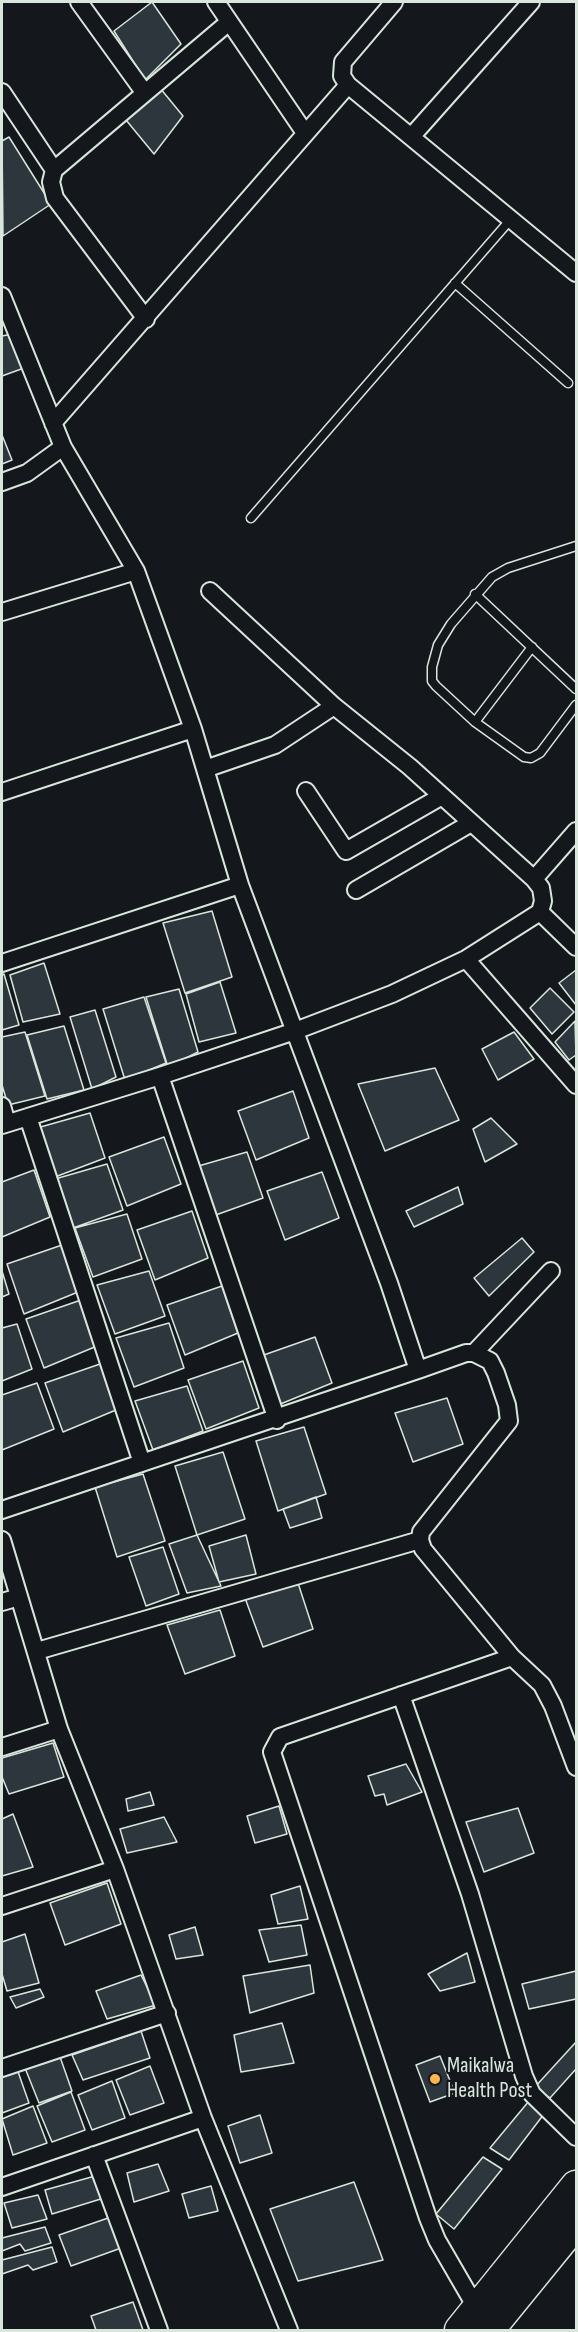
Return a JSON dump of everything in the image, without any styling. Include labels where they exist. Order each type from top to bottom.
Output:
[{"type":"highway","points":[[476,2324],[576,2186]]},
{"type":"highway","points":[[476,2324],[576,2223]]},
{"type":"street","points":[[79,2],[144,92]]},
{"type":"street","points":[[216,2],[305,133]]},
{"type":"street","points":[[394,2],[343,62],[342,76],[348,85],[576,273]]},
{"type":"street","points":[[411,137],[531,2]]},
{"type":"street","points":[[146,319],[55,198],[51,182],[54,170],[229,22]]},
{"type":"street","points":[[53,423],[348,85]]},
{"type":"street","points":[[3,99],[54,170]]},
{"type":"street","points":[[2,296],[63,447],[136,571],[193,729],[240,885],[389,1283],[418,1370]]},
{"type":"street","points":[[2,482],[27,473],[63,447]]},
{"type":"street","points":[[2,612],[136,571]]},
{"type":"street","points":[[2,1106],[4,1124],[295,1031],[392,993],[466,959],[540,912],[543,901],[541,888],[534,879],[442,796],[334,706],[210,591]]},
{"type":"street","points":[[205,769],[275,745],[334,706]]},
{"type":"street","points":[[2,792],[193,729]]},
{"type":"street","points":[[306,791],[346,851],[442,796]]},
{"type":"street","points":[[356,890],[471,823]]},
{"type":"street","points":[[534,879],[576,831]]},
{"type":"street","points":[[2,963],[240,885]]},
{"type":"street","points":[[540,912],[576,947]]},
{"type":"street","points":[[466,959],[576,1085]]},
{"type":"street","points":[[160,1076],[277,1420]]},
{"type":"street","points":[[28,1117],[142,1463]]},
{"type":"street","points":[[474,1353],[551,1271]]},
{"type":"street","points":[[2,1510],[277,1420],[466,1353],[474,1353],[490,1361],[496,1373],[509,1421],[421,1532],[420,1540],[423,1549],[512,1657],[542,1685],[553,1706],[576,1767]]},
{"type":"street","points":[[2,1540],[59,1728],[115,1869],[203,2118],[289,2331]]},
{"type":"street","points":[[37,1651],[420,1540]]},
{"type":"street","points":[[2,1602],[19,1597]]},
{"type":"street","points":[[476,2324],[428,2218],[272,1752],[280,1737],[512,1657]]},
{"type":"street","points":[[401,1695],[470,1894],[524,2076],[532,2094],[576,2137]]},
{"type":"street","points":[[2,1747],[59,1728]]},
{"type":"street","points":[[2,1906],[115,1869]]},
{"type":"street","points":[[2,2068],[167,2013]]},
{"type":"street","points":[[2,2187],[203,2118]]},
{"type":"street","points":[[94,2155],[159,2331]]},
{"type":"lane","points":[[251,518],[511,219]]},
{"type":"lane","points":[[455,283],[568,383]]},
{"type":"lane","points":[[576,546],[508,567],[492,577],[475,594],[442,638],[432,667],[432,681],[436,686],[475,722],[524,757],[531,758],[540,753],[576,705]]},
{"type":"lane","points":[[475,594],[576,689]]},
{"type":"lane","points":[[475,722],[532,647]]},
{"type":"building","points":[[152,2],[181,44],[145,80],[114,31]]},
{"type":"building","points":[[160,88],[183,116],[154,154],[126,120]]},
{"type":"building","points":[[9,137],[51,204],[3,236],[2,141]]},
{"type":"building","points":[[12,334],[24,368],[2,376],[2,336]]},
{"type":"building","points":[[2,435],[12,460],[2,464]]},
{"type":"building","points":[[212,911],[232,977],[185,993],[163,923]]},
{"type":"building","points":[[44,963],[60,1014],[23,1022],[10,975]]},
{"type":"building","points":[[576,970],[576,1005],[559,983]]},
{"type":"building","points":[[4,974],[19,1025],[2,1030],[2,975]]},
{"type":"building","points":[[220,982],[236,1033],[199,1042],[186,994]]},
{"type":"building","points":[[550,988],[574,1012],[552,1034],[530,1008]]},
{"type":"building","points":[[179,989],[198,1052],[168,1067],[146,997]]},
{"type":"building","points":[[144,997],[166,1063],[125,1080],[103,1009]]},
{"type":"building","points":[[95,1010],[116,1077],[92,1089],[70,1017]]},
{"type":"building","points":[[575,1021],[576,1055],[569,1060],[555,1042]]},
{"type":"building","points":[[64,1026],[84,1090],[47,1099],[27,1035]]},
{"type":"building","points":[[25,1032],[45,1096],[8,1105],[2,1085],[2,1037]]},
{"type":"building","points":[[514,1032],[534,1059],[498,1080],[482,1049]]},
{"type":"building","points":[[435,1068],[459,1120],[385,1151],[358,1084]]},
{"type":"building","points":[[293,1091],[309,1138],[256,1160],[238,1111]]},
{"type":"building","points":[[90,1113],[105,1158],[55,1177],[37,1128]]},
{"type":"building","points":[[491,1118],[517,1144],[485,1162],[473,1129]]},
{"type":"building","points":[[164,1137],[181,1184],[127,1206],[109,1157]]},
{"type":"building","points":[[247,1152],[263,1198],[213,1216],[195,1167]]},
{"type":"building","points":[[107,1164],[123,1210],[73,1228],[55,1179]]},
{"type":"building","points":[[34,1170],[50,1217],[2,1237],[2,1182]]},
{"type":"building","points":[[322,1172],[339,1218],[285,1240],[267,1191]]},
{"type":"building","points":[[458,1187],[463,1204],[414,1227],[406,1211]]},
{"type":"building","points":[[192,1211],[208,1258],[155,1280],[137,1230]]},
{"type":"building","points":[[127,1214],[142,1259],[93,1277],[75,1228]]},
{"type":"building","points":[[522,1238],[534,1252],[489,1296],[474,1278]]},
{"type":"building","points":[[62,1245],[78,1292],[24,1314],[7,1264]]},
{"type":"building","points":[[2,1271],[9,1294],[2,1297]]},
{"type":"building","points":[[149,1271],[165,1316],[115,1334],[97,1285]]},
{"type":"building","points":[[222,1286],[238,1333],[185,1355],[167,1305]]},
{"type":"building","points":[[81,1300],[97,1346],[44,1368],[26,1319]]},
{"type":"building","points":[[169,1323],[184,1368],[134,1387],[116,1338]]},
{"type":"building","points":[[17,1324],[32,1369],[2,1381],[2,1328]]},
{"type":"building","points":[[315,1337],[332,1383],[278,1405],[261,1356]]},
{"type":"building","points":[[243,1361],[259,1408],[206,1429],[188,1380]]},
{"type":"building","points":[[100,1364],[116,1410],[63,1432],[45,1383]]},
{"type":"building","points":[[37,1383],[54,1429],[2,1450],[2,1395]]},
{"type":"building","points":[[187,1386],[203,1431],[153,1450],[135,1401]]},
{"type":"building","points":[[447,1398],[463,1444],[413,1462],[395,1413]]},
{"type":"building","points":[[304,1427],[326,1494],[278,1511],[256,1441]]},
{"type":"building","points":[[223,1452],[245,1519],[197,1535],[175,1466]]},
{"type":"building","points":[[143,1474],[165,1541],[117,1557],[95,1487]]},
{"type":"building","points":[[316,1497],[322,1518],[290,1528],[283,1509]]},
{"type":"building","points":[[197,1535],[221,1586],[187,1593],[169,1544]]},
{"type":"building","points":[[246,1535],[256,1574],[219,1582],[209,1546]]},
{"type":"building","points":[[163,1547],[179,1594],[146,1606],[129,1557]]},
{"type":"building","points":[[298,1583],[313,1629],[263,1647],[245,1598]]},
{"type":"building","points":[[220,1610],[235,1656],[185,1674],[167,1625]]},
{"type":"building","points":[[53,1743],[64,1777],[9,1794],[2,1777],[2,1758]]},
{"type":"building","points":[[406,1764],[422,1792],[387,1805],[384,1794],[375,1796],[368,1776]]},
{"type":"building","points":[[150,1792],[154,1805],[128,1811],[126,1799]]},
{"type":"building","points":[[279,1806],[287,1834],[255,1843],[247,1816]]},
{"type":"building","points":[[518,1808],[534,1853],[484,1872],[466,1822]]},
{"type":"building","points":[[13,1814],[33,1867],[2,1876],[2,1819]]},
{"type":"building","points":[[164,1817],[177,1842],[127,1853],[120,1829]]},
{"type":"building","points":[[107,1883],[121,1924],[65,1945],[50,1903]]},
{"type":"building","points":[[300,1886],[308,1919],[278,1924],[271,1895]]},
{"type":"building","points":[[301,1925],[307,1955],[269,1962],[259,1930]]},
{"type":"building","points":[[195,1927],[203,1955],[176,1959],[169,1935]]},
{"type":"building","points":[[25,1934],[39,1983],[7,1991],[2,1974],[2,1942]]},
{"type":"building","points":[[467,1953],[475,1982],[440,1991],[428,1974]]},
{"type":"building","points":[[310,1965],[314,1993],[250,2013],[243,1976]]},
{"type":"building","points":[[576,1971],[576,1999],[529,2009],[522,1984]]},
{"type":"building","points":[[141,1975],[156,2005],[107,2019],[96,1991]]},
{"type":"building","points":[[40,1989],[44,1997],[16,2008],[10,1997]]},
{"type":"building","points":[[282,2023],[294,2063],[241,2072],[234,2035]]},
{"type":"building","points":[[141,2031],[150,2058],[83,2080],[72,2055]]},
{"type":"building","points":[[576,2042],[576,2069],[550,2098],[534,2088]]},
{"type":"building","points":[[59,2054],[72,2091],[39,2103],[25,2068]]},
{"type":"building","name":"Maikalwa Health Post","points":[[440,2056],[455,2093],[430,2102],[416,2065]]},
{"type":"building","points":[[16,2066],[29,2103],[2,2113],[2,2072]]},
{"type":"building","points":[[150,2066],[164,2103],[130,2115],[116,2080]]},
{"type":"building","points":[[112,2081],[125,2118],[92,2130],[78,2095]]},
{"type":"building","points":[[71,2092],[85,2130],[52,2142],[37,2106]]},
{"type":"building","points":[[529,2101],[544,2114],[509,2160],[490,2148]]},
{"type":"building","points":[[33,2106],[47,2143],[13,2155],[2,2119]]},
{"type":"building","points":[[260,2115],[272,2153],[240,2163],[228,2126]]},
{"type":"building","points":[[483,2157],[502,2169],[454,2229],[436,2214]]},
{"type":"building","points":[[158,2164],[169,2191],[134,2202],[127,2173]]},
{"type":"building","points":[[95,2176],[104,2198],[52,2214],[45,2190]]},
{"type":"building","points":[[354,2182],[383,2260],[298,2281],[270,2209]]},
{"type":"building","points":[[211,2186],[218,2211],[189,2218],[182,2194]]},
{"type":"building","points":[[38,2195],[47,2219],[12,2228],[4,2203]]},
{"type":"building","points":[[111,2217],[124,2247],[71,2266],[59,2235]]},
{"type":"building","points":[[45,2227],[51,2243],[25,2251],[20,2244],[2,2251],[2,2238]]},
{"type":"building","points":[[52,2247],[57,2262],[33,2270],[28,2265],[2,2274],[2,2260]]},
{"type":"building","points":[[133,2302],[143,2330],[96,2330],[91,2316]]},
{"type":"place","name":"Maikalwa Health Post","points":[[435,2079]]}]
